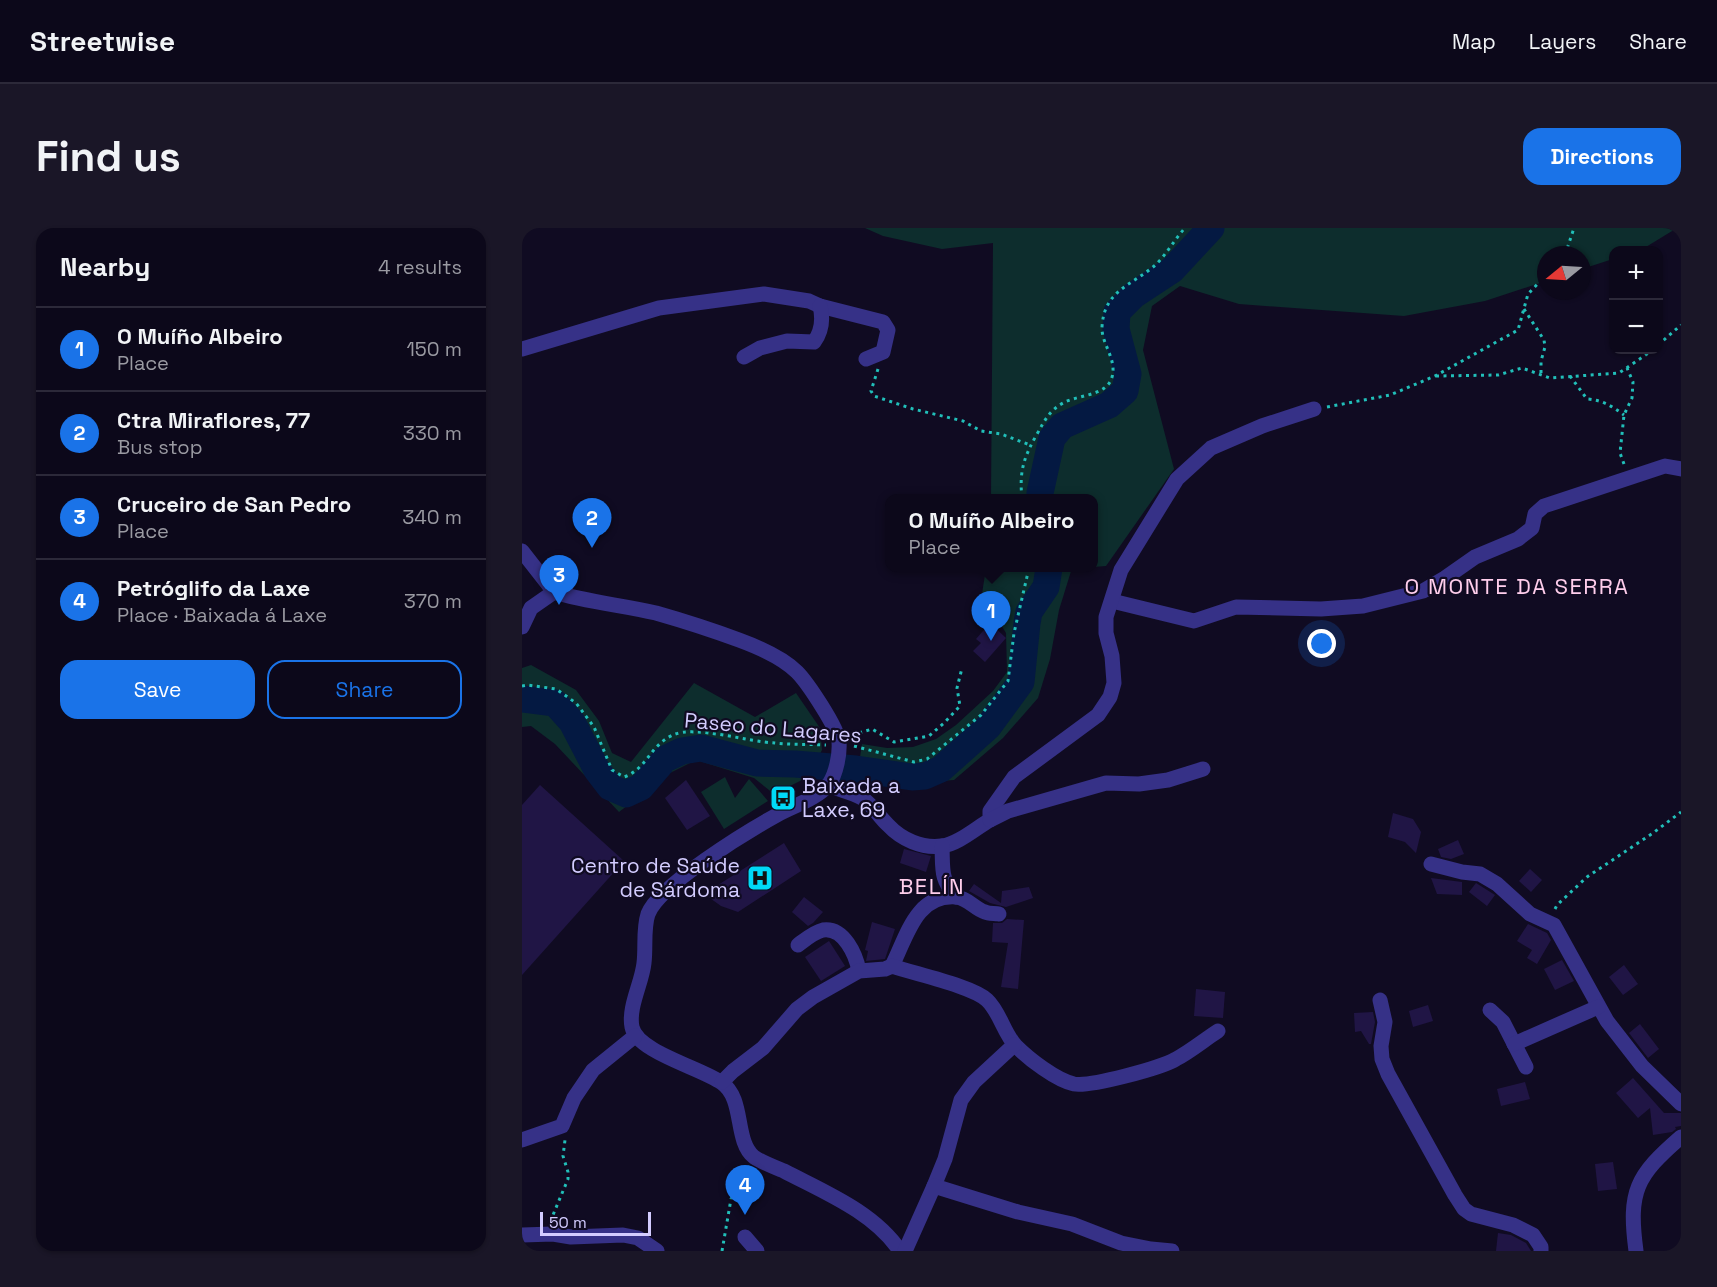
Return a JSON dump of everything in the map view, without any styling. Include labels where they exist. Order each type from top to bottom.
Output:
[{"type":"street","points":[[522,350],[659,308],[764,294],[809,301],[820,306],[883,322],[888,330],[883,351],[866,359]]},
{"type":"street","points":[[744,357],[760,348],[787,340],[814,342],[819,335],[822,316],[820,306]]},
{"type":"street","points":[[990,820],[990,811],[1014,777],[1098,715],[1110,697],[1113,683],[1112,656],[1106,633],[1107,617],[1120,570],[1177,479],[1211,448],[1262,426],[1314,410]]},
{"type":"street","points":[[1112,601],[1194,621],[1236,607],[1321,609],[1363,606],[1423,591],[1475,556],[1518,539],[1532,528],[1535,514],[1544,506],[1665,466],[1681,469]]},
{"type":"street","points":[[522,551],[554,592],[655,613],[740,641],[765,652],[797,672],[818,702],[839,745],[836,769],[830,782],[819,793],[776,815],[683,876],[657,899],[649,911],[646,922],[644,964],[631,1020],[635,1036],[651,1049],[680,1061],[729,1089],[746,1146],[756,1158],[831,1195],[870,1220],[891,1237],[900,1251]]},
{"type":"street","points":[[522,627],[527,608],[554,592]]},
{"type":"street","points":[[830,782],[870,804],[888,826],[903,839],[918,844],[942,846],[1008,811],[1106,783],[1139,784],[1168,780],[1203,769]]},
{"type":"street","points":[[942,846],[943,876],[946,885],[956,897]]},
{"type":"street","points":[[1431,864],[1480,874],[1497,884],[1530,914],[1554,926],[1607,1021],[1642,1066],[1681,1104]]},
{"type":"street","points":[[722,1083],[733,1071],[763,1048],[797,1009],[813,997],[858,971],[885,969],[892,966],[920,909],[930,901],[956,897],[964,899],[984,912],[999,914]]},
{"type":"street","points":[[798,945],[813,934],[824,930],[833,931],[849,944],[857,957],[858,971]]},
{"type":"street","points":[[892,966],[972,992],[987,1000],[1014,1045],[1037,1064],[1074,1084],[1087,1084],[1156,1067],[1175,1060],[1218,1031]]},
{"type":"street","points":[[1380,1000],[1385,1022],[1381,1046],[1382,1059],[1388,1074],[1455,1195],[1464,1209],[1471,1214],[1513,1225],[1533,1235],[1540,1244],[1541,1251]]},
{"type":"street","points":[[1514,1044],[1598,1007]]},
{"type":"street","points":[[1490,1010],[1503,1022],[1526,1067]]},
{"type":"street","points":[[522,1140],[562,1126],[574,1098],[593,1070],[635,1036]]},
{"type":"street","points":[[905,1251],[945,1159],[961,1100],[974,1082],[1014,1045]]},
{"type":"street","points":[[1636,1251],[1633,1232],[1636,1189],[1642,1177],[1656,1160],[1681,1137]]},
{"type":"street","points":[[934,1186],[1018,1212],[1072,1224],[1121,1243],[1172,1251]]},
{"type":"street","points":[[522,1235],[553,1234],[572,1244],[623,1235],[638,1238],[657,1251]]},
{"type":"street","points":[[745,1237],[757,1251]]},
{"type":"path","points":[[1021,494],[1020,483],[1024,456],[1046,415],[1064,402],[1102,389],[1111,380],[1113,366],[1102,328],[1107,305],[1121,288],[1154,266],[1185,228]]},
{"type":"path","points":[[1568,246],[1574,228]]},
{"type":"path","points":[[1314,410],[1390,395],[1435,376],[1518,330],[1528,294],[1537,284]]},
{"type":"path","points":[[1524,309],[1544,340],[1541,375]]},
{"type":"path","points":[[1663,341],[1681,325]]},
{"type":"path","points":[[883,351],[871,391],[874,396],[913,409],[963,421],[981,431],[1001,434],[1030,445]]},
{"type":"path","points":[[1435,376],[1498,375],[1522,368],[1550,378],[1618,373],[1647,354]]},
{"type":"path","points":[[1627,368],[1633,382],[1632,398],[1624,415],[1620,453],[1628,477]]},
{"type":"path","points":[[1570,376],[1587,399],[1596,399],[1611,405],[1624,415]]},
{"type":"path","name":"Paseo do Lagares","points":[[522,686],[556,689],[576,703],[594,727],[612,770],[624,777],[635,773],[657,744],[675,734],[695,732],[773,743],[853,746],[914,762],[927,759],[981,715],[1008,681],[1014,633],[1028,572]]},
{"type":"path","points":[[839,745],[872,729],[894,742],[929,736],[960,706],[957,688],[962,668]]},
{"type":"path","points":[[1554,926],[1553,916],[1557,905],[1587,877],[1681,812]]},
{"type":"path","points":[[553,1234],[553,1215],[568,1179],[563,1156],[566,1137],[562,1126]]},
{"type":"path","points":[[722,1251],[731,1199],[745,1170],[756,1158]]},
{"type":"green space","points":[[865,228],[1677,228],[1648,246],[1609,246],[1609,260],[1591,266],[1591,246],[1537,246],[1537,284],[1485,301],[1404,316],[1239,304],[1180,286],[1152,306],[1143,350],[1174,469],[1106,566],[1098,567],[1098,494],[991,494],[993,243],[942,249],[883,236]]},
{"type":"green space","points":[[985,572],[1071,572],[1059,610],[1050,659],[1038,698],[1003,738],[954,780],[902,784],[857,778],[862,744],[887,748],[913,747],[936,739],[956,725],[993,691],[1007,672],[1006,633],[982,594]]},
{"type":"green space","points":[[531,665],[576,690],[599,721],[612,753],[631,762],[694,683],[755,717],[796,693],[820,728],[822,750],[808,777],[774,794],[754,778],[696,760],[670,773],[619,812],[555,744],[531,726],[522,727],[522,668]]},
{"type":"green space","points":[[725,777],[735,798],[749,779],[768,801],[724,829],[701,792]]},
{"type":"building","points":[[990,623],[1006,638],[985,662],[973,651],[981,643],[976,639]]},
{"type":"building","points":[[686,780],[710,816],[687,830],[665,798]]},
{"type":"building","points":[[540,785],[624,861],[522,975],[522,805]]},
{"type":"building","points":[[1393,813],[1413,819],[1421,832],[1416,853],[1405,842],[1388,837]]},
{"type":"building","points":[[1458,840],[1464,854],[1451,859],[1441,857],[1438,849]]},
{"type":"building","name":"Centro de Saúde de Sárdoma","points":[[784,843],[801,871],[738,912],[721,906],[707,896],[720,888],[718,885]]},
{"type":"building","points":[[904,849],[931,856],[926,872],[900,863]]},
{"type":"building","points":[[1530,869],[1542,880],[1531,892],[1519,881]]},
{"type":"building","points":[[1431,878],[1462,882],[1462,895],[1437,894]]},
{"type":"building","points":[[1476,883],[1495,895],[1487,906],[1469,892]]},
{"type":"building","points":[[974,884],[1001,903],[1002,891],[1029,887],[1033,898],[1006,907],[990,903],[969,891]]},
{"type":"building","points":[[804,897],[823,912],[808,926],[792,912]]},
{"type":"building","points":[[1007,919],[1024,920],[1018,989],[1001,987],[1008,943],[992,942],[993,923],[1002,923]]},
{"type":"building","points":[[872,922],[895,929],[885,959],[866,961],[868,951],[865,950]]},
{"type":"building","points":[[1528,924],[1547,933],[1551,940],[1537,964],[1527,958],[1532,950],[1517,941]]},
{"type":"building","points":[[829,941],[845,966],[821,981],[805,957]]},
{"type":"building","points":[[1562,960],[1574,981],[1555,990],[1544,969]]},
{"type":"building","points":[[1624,965],[1638,984],[1623,995],[1609,977]]},
{"type":"building","points":[[1196,989],[1225,992],[1223,1018],[1194,1016]]},
{"type":"building","points":[[1428,1005],[1433,1021],[1413,1027],[1409,1011]]},
{"type":"building","points":[[1373,1012],[1375,1022],[1371,1044],[1369,1044],[1361,1031],[1355,1032],[1354,1013]]},
{"type":"building","points":[[1640,1024],[1659,1049],[1648,1058],[1629,1033]]},
{"type":"building","points":[[1633,1078],[1664,1113],[1681,1113],[1681,1126],[1675,1127],[1676,1129],[1672,1132],[1653,1135],[1650,1108],[1638,1118],[1616,1093]]},
{"type":"building","points":[[1525,1082],[1530,1099],[1501,1106],[1497,1089]]},
{"type":"building","points":[[1613,1162],[1617,1189],[1598,1191],[1595,1164]]},
{"type":"building","points":[[1498,1233],[1511,1235],[1526,1243],[1531,1251],[1496,1251]]},
{"type":"waterway","points":[[1040,494],[1052,438],[1062,426],[1109,405],[1125,391],[1128,374],[1116,329],[1117,312],[1134,295],[1172,270],[1211,228]]},
{"type":"waterway","points":[[522,699],[555,703],[572,722],[597,770],[610,787],[626,794],[641,787],[665,759],[682,751],[701,748],[757,763],[856,769],[912,777],[925,776],[941,769],[988,727],[1021,682],[1029,612],[1046,587],[1048,572]]},
{"type":"place","name":"Ctra Miraflores, 77","points":[[592,548]]},
{"type":"place","name":"Cruceiro de San Pedro","points":[[559,605]]},
{"type":"place","name":"O Muíño Albeiro","points":[[991,641]]},
{"type":"place","name":"Baixada a Laxe, 69","points":[[783,798]]},
{"type":"place","name":"Centro de Saúde de Sárdoma","points":[[760,878]]},
{"type":"place","name":"Petróglifo da Laxe","points":[[745,1215]]},
{"type":"district","name":"O MONTE DA SERRA","points":[[1517,586]]},
{"type":"district","name":"BELÍN","points":[[932,886]]}]
